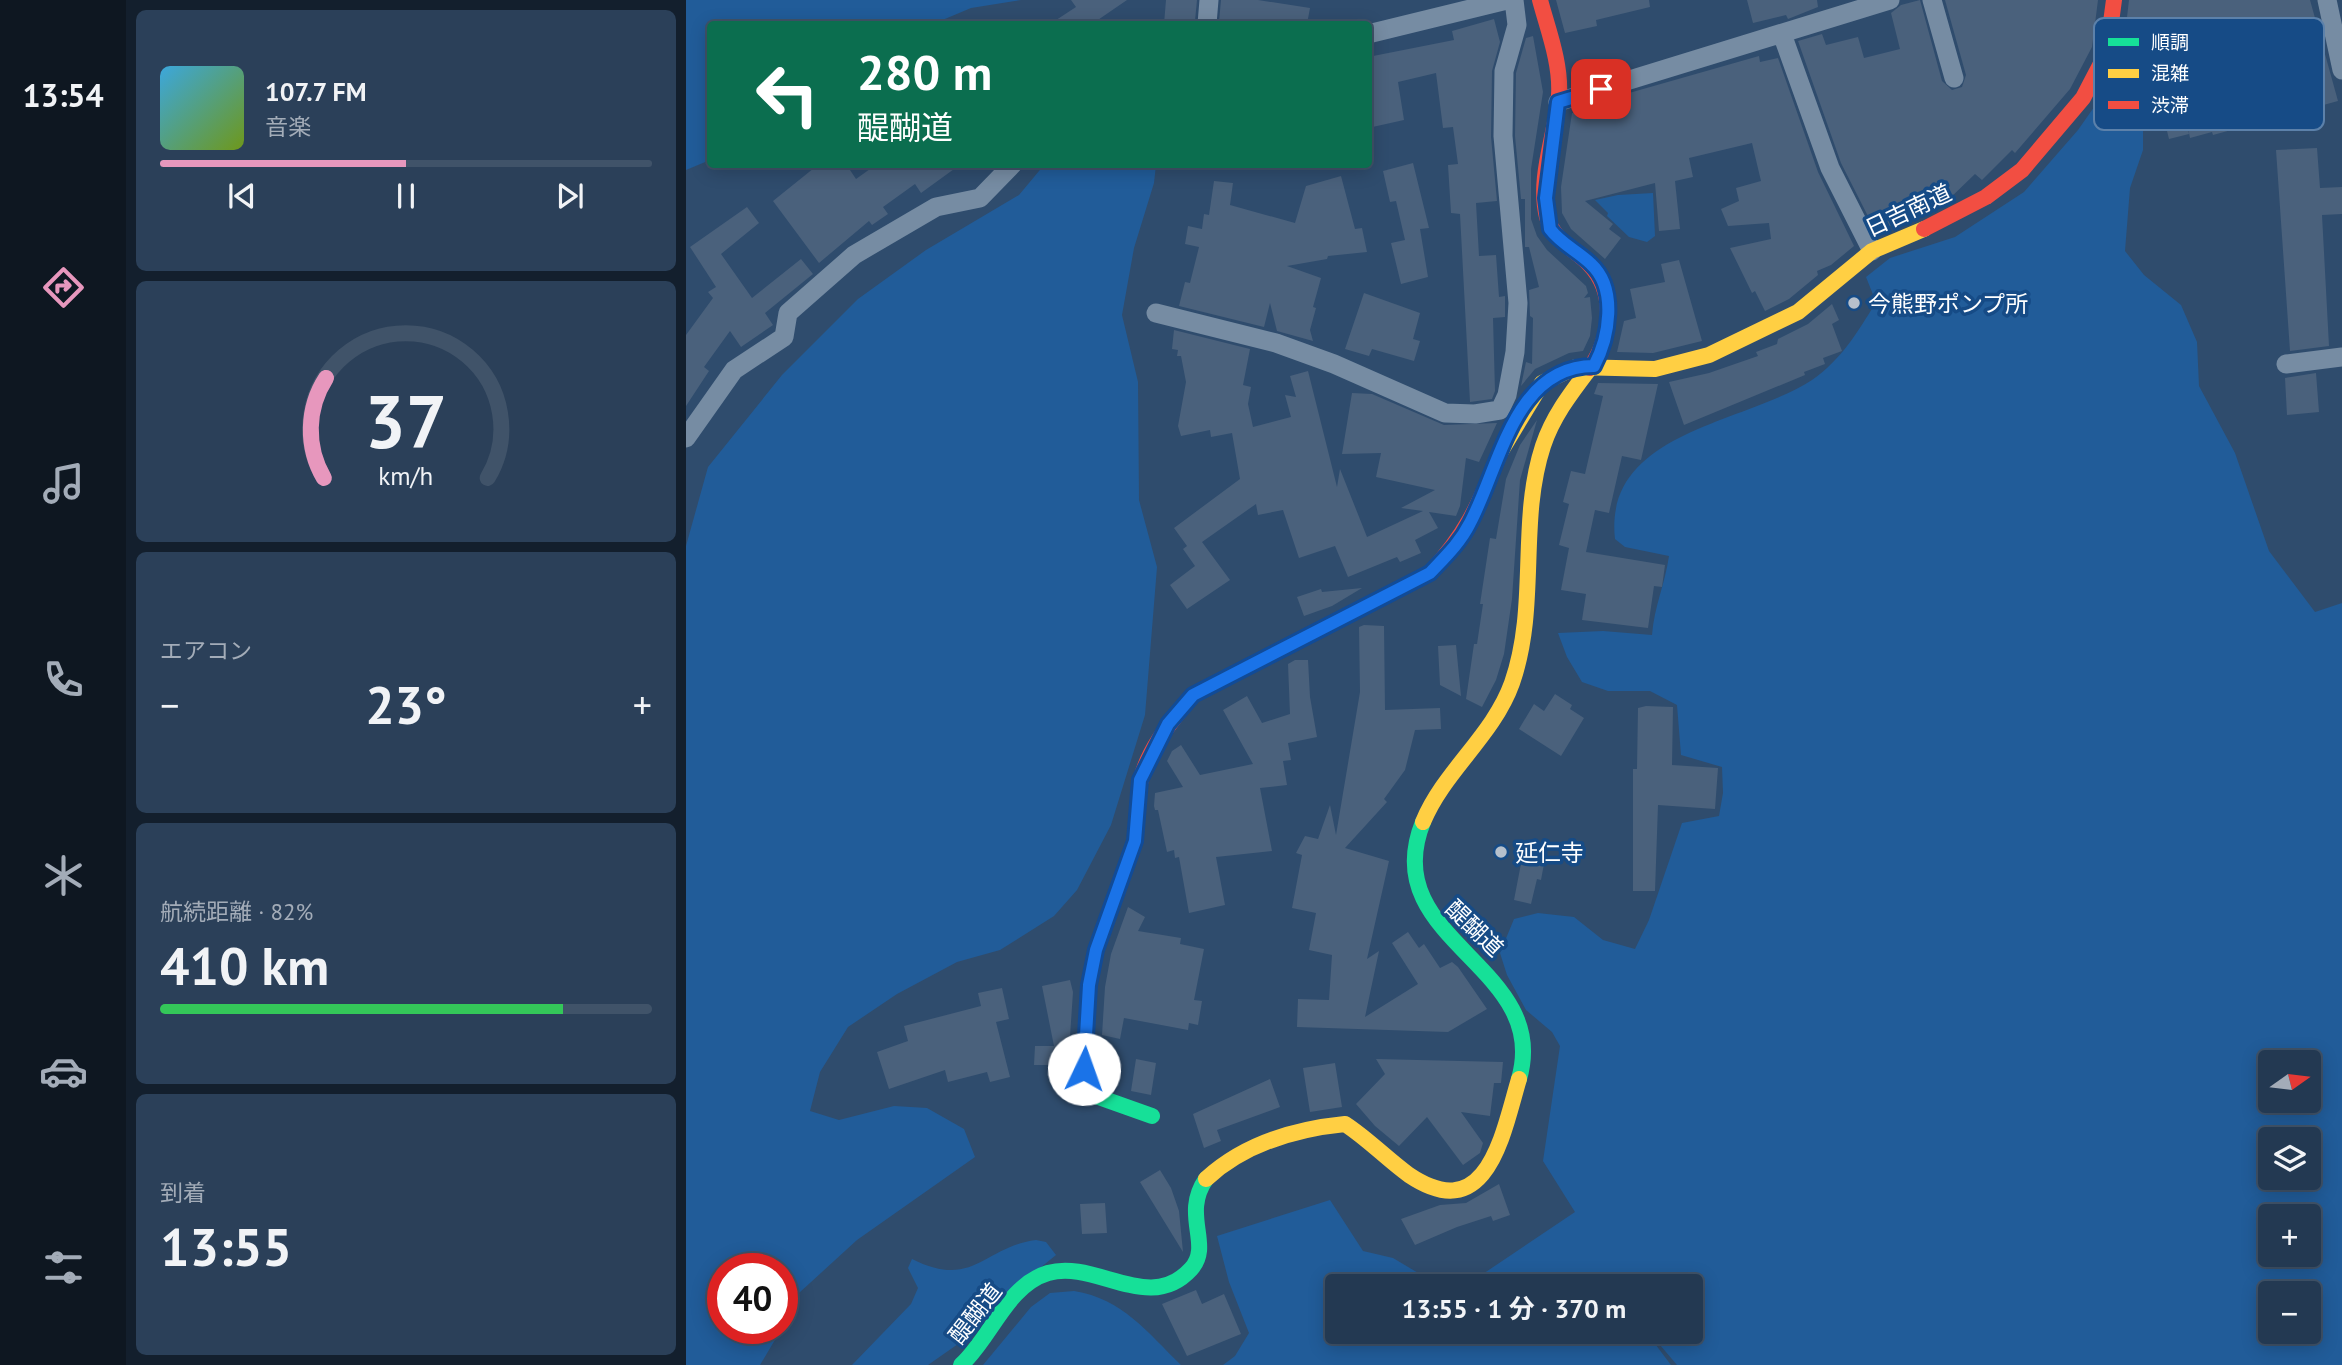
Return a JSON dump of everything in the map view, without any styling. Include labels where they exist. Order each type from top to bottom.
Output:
[{"type":"main road","name":"醍醐道","points":[[961,1365],[977,1353],[1011,1300],[1034,1279],[1048,1272],[1074,1272],[1140,1289],[1171,1284],[1184,1276],[1195,1265],[1200,1252],[1196,1196],[1211,1174],[1249,1148],[1313,1129],[1345,1124],[1416,1181],[1439,1189],[1467,1185],[1480,1178],[1488,1168],[1507,1123],[1523,1065],[1521,1030],[1516,1012],[1497,980],[1437,927],[1425,911],[1415,878],[1416,840],[1425,816],[1494,721],[1513,683],[1524,622],[1535,485],[1542,452],[1563,404],[1594,366],[1608,328],[1604,289],[1594,265],[1555,236],[1546,212],[1559,80],[1540,0]]},
{"type":"main road","name":"日吉南道","points":[[2112,18],[2114,0]]},
{"type":"main road","name":"日吉南道","points":[[1152,1116],[1076,1090],[1084,1069],[1089,985],[1096,950],[1135,841],[1140,780],[1168,724],[1193,695],[1430,573],[1457,544],[1471,522],[1506,438],[1535,390],[1550,377],[1567,369],[1594,366],[1655,369],[1709,355],[1798,312],[1872,251],[1951,217],[2022,170],[2078,106],[2094,81]]},
{"type":"street","points":[[1207,21],[1209,0]]},
{"type":"street","points":[[1372,33],[1507,0]]},
{"type":"street","points":[[1156,313],[1276,343],[1334,364],[1445,413],[1475,414],[1500,410],[1507,395],[1515,352],[1518,303],[1503,136],[1504,71],[1517,26],[1514,0]]},
{"type":"street","points":[[1558,102],[1890,0]]},
{"type":"street","points":[[1932,0],[1954,78]]},
{"type":"street","points":[[2327,0],[2342,71]]},
{"type":"street","points":[[1783,34],[1830,168],[1872,251]]},
{"type":"street","points":[[686,438],[734,370],[784,337],[788,313],[854,255],[936,207],[979,198],[1009,168]]},
{"type":"street","points":[[2286,364],[2342,357]]},
{"type":"shaded area","points":[[686,0],[1021,0],[971,8],[940,21],[707,21],[707,161],[686,170]]},
{"type":"shaded area","points":[[2094,107],[2094,130],[2143,130],[2143,150],[2130,188],[2125,251],[2144,275],[2181,305],[2197,342],[2199,386],[2235,453],[2269,551],[2315,612],[2342,603],[2342,1365],[1677,1365],[1659,1344],[1703,1344],[1703,1274],[1483,1274],[1575,1212],[1543,1161],[1560,1046],[1552,1032],[1526,1010],[1507,975],[1500,953],[1514,919],[1538,913],[1574,917],[1603,940],[1635,949],[1649,920],[1682,823],[1719,816],[1723,793],[1722,767],[1681,755],[1677,705],[1650,691],[1608,691],[1582,682],[1567,657],[1558,633],[1603,631],[1652,635],[1669,556],[1625,547],[1615,539],[1617,503],[1631,475],[1654,453],[1684,436],[1784,395],[1812,380],[1832,364],[1848,345],[1876,302],[1866,277],[1890,258],[1955,237],[2024,192],[2078,130]]},
{"type":"shaded area","points":[[1042,168],[1156,168],[1154,183],[1134,248],[1122,315],[1138,382],[1139,500],[1157,567],[1145,715],[1111,825],[1077,890],[1054,916],[1000,950],[957,962],[897,994],[848,1027],[820,1072],[810,1111],[839,1120],[894,1106],[927,1108],[964,1129],[975,1157],[857,1240],[798,1295],[798,1253],[707,1253],[707,1344],[772,1344],[760,1365],[686,1365],[686,546],[708,467],[782,375],[858,299],[926,250],[1019,195]]},
{"type":"shaded area","points":[[1653,193],[1655,236],[1647,242],[1629,237],[1595,200],[1618,195]]},
{"type":"shaded area","points":[[1330,1200],[1363,1251],[1393,1258],[1420,1274],[1325,1274],[1325,1344],[1655,1344],[1671,1365],[1223,1365],[1235,1356],[1249,1333],[1229,1282],[1217,1236]]},
{"type":"shaded area","points":[[1036,1240],[1046,1242],[1056,1255],[992,1307],[968,1337],[928,1365],[852,1365],[911,1304],[918,1288],[908,1268],[912,1259],[950,1270],[965,1268],[1018,1244]]},
{"type":"shaded area","points":[[1074,1291],[1107,1301],[1120,1309],[1145,1329],[1181,1365],[983,1365],[1031,1307],[1050,1293]]},
{"type":"building","points":[[1071,0],[1127,0],[1096,21],[1055,21],[1076,7]]},
{"type":"building","points":[[1166,0],[1197,0],[1195,21],[1164,21]]},
{"type":"building","points":[[1221,0],[1258,0],[1310,8],[1308,21],[1219,21]]},
{"type":"building","points":[[1556,0],[1649,0],[1650,7],[1596,20],[1597,26],[1565,33]]},
{"type":"building","points":[[1747,0],[1817,0],[1818,7],[1788,19],[1786,15],[1753,23]]},
{"type":"building","points":[[1920,0],[1942,81],[1952,90],[1962,87],[1966,75],[1945,0],[2098,0],[2092,47],[2070,89],[2015,153],[2012,150],[1982,180],[1975,174],[1947,201],[1876,232],[1841,163],[1798,41],[1822,34],[1826,45],[1858,37],[1864,58],[1900,49],[1891,13],[1901,5]]},
{"type":"building","points":[[2129,0],[2310,0],[2315,18],[2127,18]]},
{"type":"building","points":[[1494,19],[1500,42],[1492,71],[1491,137],[1497,201],[1476,203],[1479,256],[1496,255],[1499,297],[1505,296],[1505,317],[1493,318],[1495,391],[1492,399],[1470,402],[1460,214],[1451,213],[1448,165],[1458,164],[1453,127],[1443,128],[1436,73],[1398,82],[1404,120],[1372,127],[1372,56],[1454,40],[1452,31]]},
{"type":"building","points":[[1533,36],[1543,92],[1531,169],[1531,219],[1537,236],[1547,250],[1586,286],[1588,293],[1584,298],[1590,297],[1592,318],[1590,336],[1583,351],[1569,353],[1535,369],[1521,386],[1526,362],[1532,364],[1533,318],[1530,316],[1529,290],[1539,287],[1529,247],[1525,247],[1525,199],[1521,199],[1515,136],[1516,73],[1526,38]]},
{"type":"building","points":[[2324,50],[2338,101],[2324,105]]},
{"type":"building","points":[[1759,56],[1760,62],[1778,58],[1818,172],[1854,246],[1831,265],[1817,271],[1818,275],[1789,299],[1765,311],[1755,291],[1752,293],[1730,248],[1771,239],[1769,223],[1728,226],[1721,209],[1739,201],[1736,188],[1761,181],[1752,143],[1689,158],[1693,177],[1675,181],[1680,229],[1659,231],[1655,183],[1585,201],[1613,224],[1609,229],[1621,238],[1605,259],[1571,229],[1562,213],[1561,187],[1572,113],[1613,115],[1608,99]]},
{"type":"building","points":[[2167,130],[2188,130],[2189,134],[2169,139]]},
{"type":"building","points":[[2188,130],[2231,130],[2213,135],[2212,132],[2190,138]]},
{"type":"building","points":[[2317,148],[2320,188],[2342,187],[2342,214],[2322,215],[2329,346],[2290,351],[2276,150]]},
{"type":"building","points":[[1413,163],[1429,228],[1420,229],[1428,277],[1401,284],[1391,243],[1405,240],[1396,201],[1390,202],[1383,171]]},
{"type":"building","points":[[814,168],[849,168],[856,179],[871,168],[955,168],[921,193],[915,184],[883,207],[888,214],[872,225],[869,221],[819,263],[773,201]]},
{"type":"building","points":[[1341,176],[1355,229],[1362,228],[1367,252],[1328,256],[1327,259],[1287,266],[1321,278],[1310,330],[1313,341],[1277,331],[1270,303],[1264,327],[1179,306],[1185,282],[1190,283],[1199,247],[1185,244],[1188,226],[1202,229],[1204,214],[1209,215],[1214,181],[1233,183],[1230,205],[1295,223],[1306,186]]},
{"type":"building","points":[[747,207],[759,223],[721,254],[752,298],[801,259],[813,274],[765,313],[773,325],[741,347],[730,331],[704,367],[709,371],[686,406],[686,335],[713,298],[708,292],[716,287],[690,247]]},
{"type":"building","points":[[1679,260],[1702,341],[1653,353],[1617,352],[1624,321],[1636,318],[1630,289],[1665,282],[1661,264]]},
{"type":"building","points":[[1364,293],[1420,313],[1413,339],[1420,341],[1414,361],[1372,349],[1369,356],[1345,349]]},
{"type":"building","points":[[1832,304],[1839,320],[1832,324],[1842,351],[1823,358],[1825,364],[1804,372],[1805,375],[1684,425],[1669,382],[1709,373],[1758,356],[1756,352],[1777,344],[1778,339],[1808,324]]},
{"type":"building","points":[[1174,330],[1250,349],[1243,385],[1251,387],[1248,404],[1253,427],[1291,417],[1285,395],[1296,397],[1290,376],[1308,371],[1337,487],[1340,469],[1367,537],[1423,511],[1401,508],[1435,490],[1376,477],[1381,453],[1342,454],[1352,393],[1372,394],[1444,425],[1497,423],[1479,462],[1466,458],[1460,506],[1456,516],[1429,512],[1438,528],[1415,540],[1421,553],[1400,562],[1397,557],[1348,577],[1335,546],[1299,558],[1283,510],[1258,515],[1256,504],[1202,542],[1230,580],[1187,609],[1170,585],[1195,566],[1183,549],[1187,546],[1174,528],[1240,479],[1232,433],[1211,437],[1210,430],[1181,436],[1178,426],[1186,382],[1181,356],[1177,356],[1178,350],[1172,349]]},
{"type":"building","points":[[2316,373],[2319,412],[2287,415],[2285,378]]},
{"type":"building","points":[[1598,383],[1658,384],[1641,460],[1622,456],[1609,513],[1595,510],[1586,552],[1665,565],[1662,587],[1654,586],[1648,628],[1582,620],[1586,594],[1561,590],[1569,548],[1559,545],[1569,504],[1563,502],[1571,471],[1585,474],[1603,396],[1594,394]]},
{"type":"building","points":[[1537,420],[1520,480],[1512,599],[1504,654],[1496,680],[1482,707],[1466,699],[1483,604],[1480,604],[1490,538],[1496,539],[1506,479],[1520,445]]},
{"type":"building","points":[[1362,588],[1332,606],[1304,616],[1297,597],[1321,589],[1322,592]]},
{"type":"building","points":[[1384,626],[1385,710],[1440,708],[1441,729],[1415,730],[1405,770],[1384,799],[1387,802],[1345,848],[1389,861],[1367,959],[1379,951],[1365,1017],[1418,984],[1392,943],[1408,932],[1419,948],[1424,944],[1440,968],[1452,962],[1458,967],[1487,1009],[1448,1032],[1297,1027],[1298,999],[1329,1000],[1332,955],[1309,950],[1316,913],[1292,908],[1302,855],[1296,853],[1305,836],[1318,839],[1330,805],[1336,835],[1360,692],[1359,627]]},
{"type":"building","points":[[1456,645],[1461,696],[1440,685],[1438,646]]},
{"type":"building","points":[[1295,660],[1308,660],[1310,697],[1317,737],[1288,743],[1291,760],[1283,761],[1287,785],[1260,788],[1272,851],[1216,857],[1225,905],[1189,913],[1179,857],[1175,858],[1174,850],[1167,852],[1158,810],[1155,810],[1154,806],[1155,793],[1183,787],[1167,761],[1172,751],[1181,745],[1200,775],[1253,764],[1223,710],[1247,696],[1262,723],[1290,714],[1288,664]]},
{"type":"building","points":[[1555,694],[1572,705],[1570,709],[1584,718],[1561,756],[1519,729],[1534,704],[1544,711]]},
{"type":"building","points":[[1673,707],[1672,765],[1718,768],[1715,809],[1658,805],[1655,891],[1633,891],[1633,769],[1637,769],[1638,708]]},
{"type":"building","points":[[1524,848],[1546,853],[1541,880],[1537,879],[1531,904],[1514,900]]},
{"type":"building","points":[[1128,907],[1145,917],[1138,931],[1181,938],[1180,944],[1204,949],[1194,1000],[1202,1001],[1198,1025],[1189,1023],[1188,1030],[1124,1018],[1120,1039],[1102,1035],[1105,987],[1111,954]]},
{"type":"building","points":[[1070,980],[1073,992],[1068,1066],[1061,1083],[1058,1065],[1034,1065],[1035,1046],[1054,1046],[1042,986]]},
{"type":"building","points":[[1002,988],[1009,1019],[996,1022],[1010,1077],[990,1082],[987,1072],[948,1082],[945,1070],[889,1089],[877,1052],[908,1041],[904,1026],[981,1006],[978,993]]},
{"type":"building","points":[[1136,1059],[1156,1063],[1151,1095],[1131,1091]]},
{"type":"building","points":[[1376,1059],[1503,1062],[1501,1083],[1494,1083],[1490,1116],[1461,1112],[1483,1143],[1480,1153],[1463,1165],[1427,1117],[1399,1146],[1375,1126],[1356,1104],[1385,1074]]},
{"type":"building","points":[[1335,1063],[1342,1107],[1310,1112],[1303,1068]]},
{"type":"building","points":[[1270,1079],[1280,1107],[1217,1130],[1221,1141],[1204,1148],[1193,1114]]},
{"type":"building","points":[[1160,1170],[1171,1188],[1179,1211],[1183,1252],[1140,1182]]},
{"type":"building","points":[[1499,1184],[1510,1215],[1493,1221],[1491,1216],[1415,1245],[1401,1219],[1440,1205],[1466,1203]]},
{"type":"building","points":[[1105,1203],[1107,1233],[1082,1234],[1080,1204]]},
{"type":"building","points":[[1196,1290],[1202,1304],[1224,1294],[1241,1334],[1187,1356],[1162,1304]]},
{"type":"traffic: fast","points":[[1139,791],[1135,841],[1096,950],[1089,985],[1084,1069],[1076,1089],[1152,1116]]},
{"type":"traffic: fast","points":[[1423,822],[1415,863],[1422,896],[1441,926],[1490,979],[1511,1007],[1522,1040],[1519,1079]]},
{"type":"traffic: fast","points":[[961,1365],[972,1354],[1010,1300],[1034,1279],[1048,1273],[1085,1273],[1140,1287],[1158,1287],[1175,1282],[1191,1269],[1197,1260],[1199,1239],[1196,1205],[1206,1179]]},
{"type":"traffic: slow","points":[[1501,451],[1542,383],[1576,367],[1655,369],[1709,355],[1798,312],[1872,251],[1924,229]]},
{"type":"traffic: slow","points":[[1423,822],[1443,786],[1493,720],[1512,683],[1525,624],[1531,504],[1543,446],[1557,415],[1590,368]]},
{"type":"traffic: slow","points":[[1206,1179],[1237,1156],[1271,1140],[1345,1124],[1409,1175],[1436,1188],[1457,1190],[1474,1182],[1488,1167],[1498,1147],[1519,1079]]},
{"type":"traffic: jam","points":[[1540,0],[1553,47],[1559,83],[1544,187],[1547,217],[1559,238],[1589,264],[1598,276],[1607,302],[1608,316],[1603,343],[1590,368]]},
{"type":"traffic: jam","points":[[2112,18],[2114,0]]},
{"type":"traffic: jam","points":[[1924,229],[1986,197],[2022,170],[2083,98],[2094,77]]},
{"type":"traffic: jam","points":[[1139,791],[1141,778],[1152,752],[1193,695],[1430,573],[1464,530],[1501,451]]},
{"type":"place","name":"今熊野ポンプ所","points":[[1854,303]]},
{"type":"place","name":"延仁寺","points":[[1501,852]]},
{"type":"route","points":[[1084,1069],[1089,985],[1096,950],[1135,841],[1134,819],[1140,780],[1168,724],[1193,695],[1398,592],[1430,573],[1457,544],[1471,522],[1506,438],[1535,390],[1550,377],[1567,369],[1594,366],[1601,354],[1608,328],[1608,302],[1600,277],[1594,265],[1555,236],[1550,229],[1546,212],[1549,156],[1558,102],[1601,89]]}]
